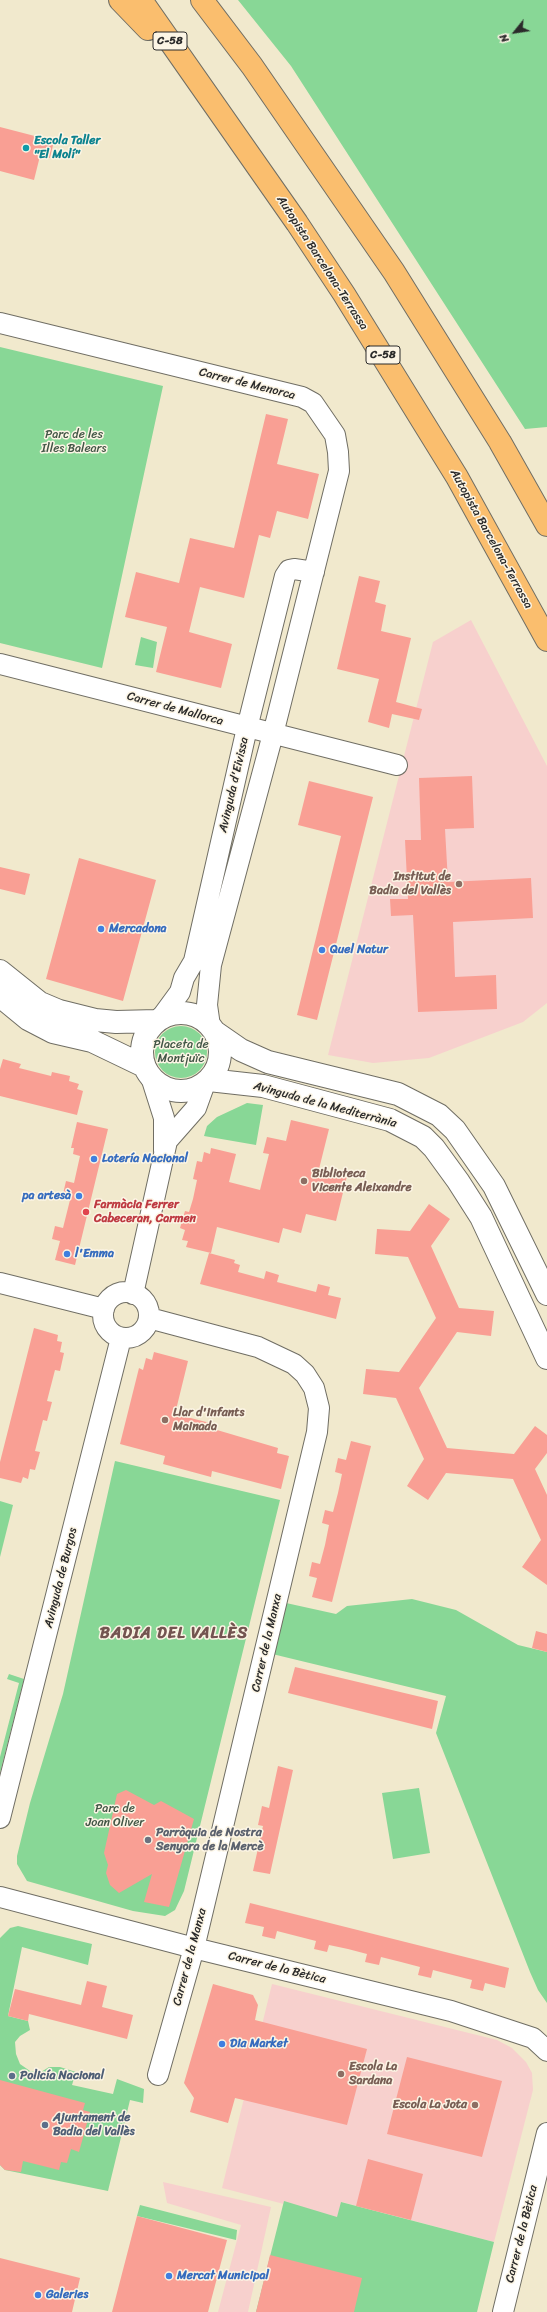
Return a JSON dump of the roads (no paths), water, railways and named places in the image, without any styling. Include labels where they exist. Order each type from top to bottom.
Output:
[{"type":"highway","points":[[120,0],[199,82]]},
{"type":"highway","name":"Autopista Barcelona-Terrassa","points":[[141,0],[306,236],[413,404],[461,483],[547,640]]},
{"type":"highway","points":[[202,0],[261,79],[394,272],[500,442],[547,525]]},
{"type":"street","name":"Carrer de Menorca","points":[[0,323],[302,397],[312,403],[335,435],[338,452],[338,471],[313,575]]},
{"type":"street","name":"Avinguda d'Eivissa","points":[[159,1019],[180,992],[184,978],[194,961],[247,728],[285,576],[289,570],[294,569],[313,575],[273,734],[210,965],[207,1005],[212,1029]]},
{"type":"street","name":"Carrer de Mallorca","points":[[0,664],[397,765]]},
{"type":"street","points":[[0,971],[40,1003],[59,1011],[110,1022],[159,1019],[183,1012],[198,1016],[212,1029],[241,1050],[268,1062],[398,1094],[439,1115],[455,1130],[494,1186],[547,1294]]},
{"type":"street","points":[[0,996],[28,1019],[52,1032],[92,1041],[148,1072],[168,1089],[178,1091],[188,1090],[207,1081]]},
{"type":"street","points":[[159,1019],[146,1034],[143,1042],[142,1058],[164,1118],[164,1151]]},
{"type":"street","points":[[133,1294],[167,1141],[196,1108],[207,1081],[214,1073],[220,1056],[220,1048],[212,1029]]},
{"type":"street","name":"Avinguda de la Mediterrània","points":[[207,1081],[263,1086],[390,1120],[422,1137],[434,1148],[458,1181],[481,1217],[547,1358]]},
{"type":"street","points":[[0,1283],[104,1309]]},
{"type":"street","points":[[118,1294],[133,1294],[145,1303],[149,1318],[142,1332],[129,1338],[121,1338],[109,1330],[105,1324],[104,1309],[107,1302],[118,1294]]},
{"type":"street","name":"Carrer de la Manxa","points":[[149,1318],[258,1347],[294,1364],[305,1374],[314,1388],[319,1408],[317,1432],[194,1948],[158,2075]]},
{"type":"street","name":"Avinguda de Burgos","points":[[0,1818],[121,1338]]},
{"type":"street","name":"Carrer de la Bètica","points":[[0,1897],[194,1948],[450,2010],[533,2038],[547,2051]]},
{"type":"street","name":"Carrer de la Bètica","points":[[503,2312],[547,2133]]},
{"type":"place","name":"Escola Taller \"El Molí\"","points":[[26,148]]},
{"type":"place","name":"Institut de Badia del Vallès","points":[[459,884]]},
{"type":"place","name":"Mercadona","points":[[101,929]]},
{"type":"place","name":"Quel Natur","points":[[322,950]]},
{"type":"place","name":"Lotería Nacional","points":[[94,1159]]},
{"type":"place","name":"Biblioteca Vicente Aleixandre","points":[[304,1181]]},
{"type":"place","name":"pa artesà","points":[[79,1196]]},
{"type":"place","name":"Farmàcia Ferrer Cabeceran, Carmen","points":[[86,1212]]},
{"type":"place","name":"l'Emma","points":[[67,1254]]},
{"type":"place","name":"Llar d'infants Mainada","points":[[165,1420]]},
{"type":"place","name":"Parròquia de Nostra Senyora de la Mercè","points":[[148,1840]]},
{"type":"place","name":"Dia Market","points":[[222,2044]]},
{"type":"place","name":"Escola La Sardana","points":[[341,2074]]},
{"type":"place","name":"Policía Nacional","points":[[12,2076]]},
{"type":"place","name":"Escola La Jota","points":[[475,2105]]},
{"type":"place","name":"Ajuntament de Badia del Vallès","points":[[45,2125]]},
{"type":"place","name":"Mercat Municipal","points":[[169,2276]]},
{"type":"place","name":"Galeries","points":[[38,2295]]},
{"type":"district","name":"BADIA DEL VALLÈS","points":[[174,1634]]},
{"type":"park label","name":"Parc de les Illes Balears","points":[[74,442]]},
{"type":"park label","name":"Placeta de Montjuïc","points":[[181,1052]]},
{"type":"park label","name":"Parc de Joan Oliver","points":[[115,1816]]}]
